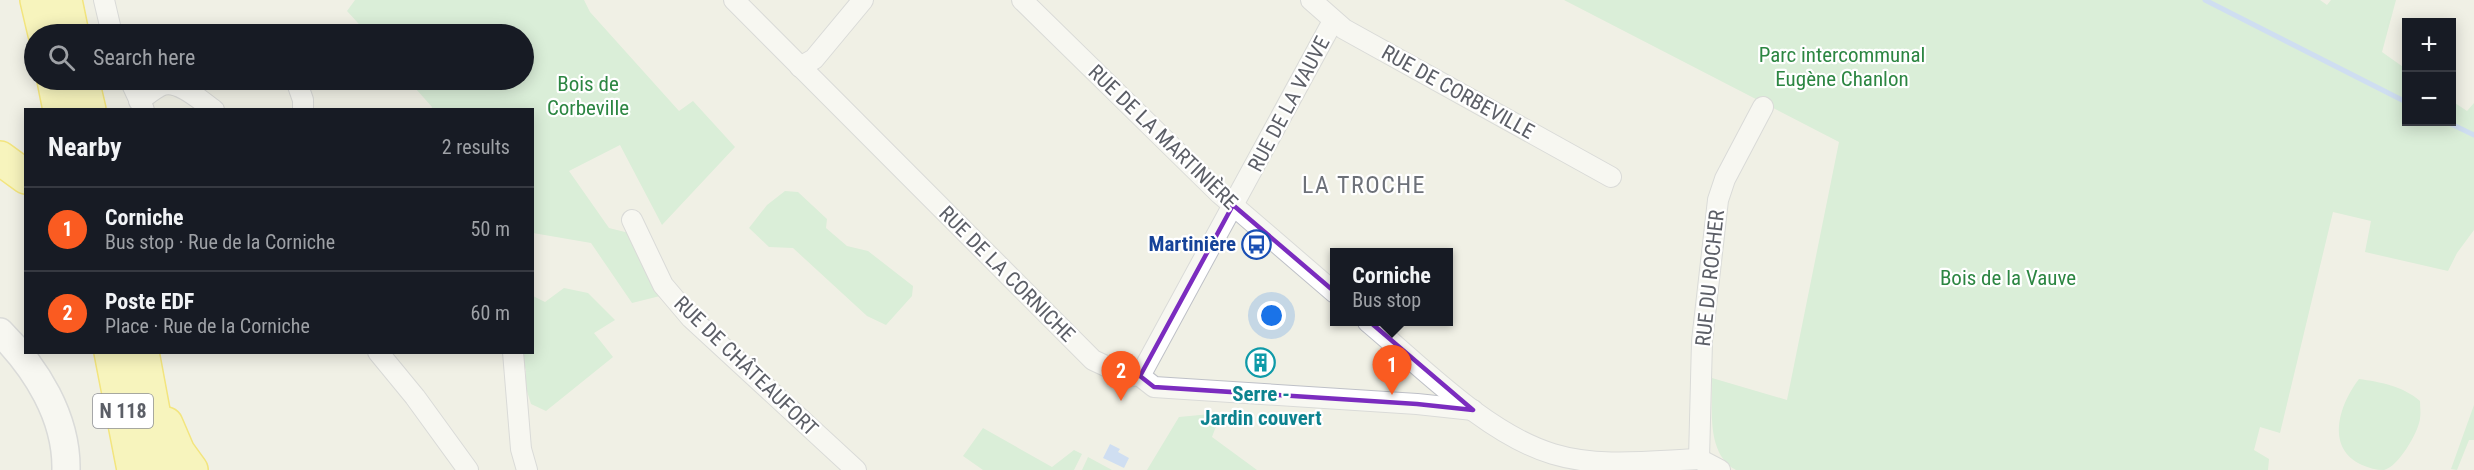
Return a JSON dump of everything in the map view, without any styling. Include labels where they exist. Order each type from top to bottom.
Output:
[{"type":"highway","points":[[37,0],[43,24]]},
{"type":"highway","points":[[64,0],[70,24]]},
{"type":"highway","points":[[56,90],[60,108]]},
{"type":"highway","points":[[84,90],[89,108]]},
{"type":"highway","points":[[0,158],[24,176]]},
{"type":"highway","name":"N 118","points":[[111,354],[134,470]]},
{"type":"highway","points":[[145,363],[178,452],[191,470]]},
{"type":"highway","name":"N 118","points":[[145,363],[164,470]]},
{"type":"main road","points":[[0,332],[23,357],[39,380],[51,405],[60,425],[66,452],[63,470]]},
{"type":"main road","points":[[0,350],[26,386],[63,470]]},
{"type":"street","points":[[104,0],[110,24]]},
{"type":"street","name":"RUE DE LA CORNICHE","points":[[734,0],[1093,360],[1125,375],[1140,376],[1154,387],[1418,404],[1473,410],[1513,437],[1553,454],[1602,462],[1699,459]]},
{"type":"street","points":[[800,67],[814,59],[863,0]]},
{"type":"street","name":"RUE DE LA MARTINIÈRE","points":[[1022,0],[1233,205],[1330,289]]},
{"type":"street","name":"RUE DE CORBEVILLE","points":[[1311,0],[1333,21],[1611,177]]},
{"type":"street","name":"RUE DE LA VAUVE","points":[[1140,376],[1333,21]]},
{"type":"street","points":[[134,90],[141,105],[157,90]]},
{"type":"street","points":[[185,90],[211,108]]},
{"type":"street","points":[[300,90],[303,108]]},
{"type":"street","name":"RUE DU ROCHER","points":[[1699,459],[1702,341],[1718,200],[1725,179],[1763,107]]},
{"type":"street","name":"RUE DE CHÂTEAUFORT","points":[[632,220],[663,285],[691,318],[856,470]]},
{"type":"street","points":[[1374,326],[1473,410]]},
{"type":"street","points":[[380,354],[415,397],[468,470]]},
{"type":"street","points":[[513,354],[521,449],[527,470]]},
{"type":"street","points":[[1699,459],[1720,470]]},
{"type":"highlighted area","points":[[1233,205],[1473,410],[1417,404],[1154,387],[1140,376]]},
{"type":"green space","name":"Bois de Corbeville","points":[[355,0],[584,0],[590,12],[679,111],[693,101],[735,147],[662,225],[620,145],[569,171],[609,228],[633,234],[664,295],[632,303],[591,243],[534,233],[534,108],[432,108],[417,90],[534,90],[534,24],[359,24],[347,11]]},
{"type":"green space","name":"Bois de la Vauve","points":[[1564,0],[2320,0],[2327,5],[2331,0],[2396,0],[2382,52],[2402,66],[2402,126],[2456,126],[2456,104],[2467,111],[2474,103],[2474,230],[2457,253],[2448,271],[2365,252],[2371,221],[2333,212],[2280,433],[2260,427],[2254,450],[2269,459],[2268,470],[1736,470],[1719,453],[1715,441],[1712,378],[1787,400],[1839,142]]},
{"type":"green space","points":[[785,191],[798,192],[827,219],[826,228],[847,246],[868,251],[913,286],[912,296],[886,325],[867,316],[793,248],[769,247],[749,228],[767,205]]},
{"type":"green space","points":[[564,288],[588,293],[615,320],[594,333],[613,357],[546,411],[531,404],[526,388],[526,369],[511,354],[534,354],[534,296],[545,302]]},
{"type":"green space","points":[[2359,379],[2399,388],[2420,401],[2420,419],[2411,440],[2395,463],[2384,470],[2365,466],[2350,457],[2343,448],[2339,425],[2341,413]]},
{"type":"green space","points":[[2474,405],[2474,440],[2469,440],[2457,470],[2451,469]]},
{"type":"green space","points":[[1221,413],[1212,437],[1257,470],[1147,470],[1179,417]]},
{"type":"green space","points":[[983,428],[1052,467],[1074,450],[1082,454],[1074,470],[983,470],[963,456]]},
{"type":"green space","points":[[1088,457],[1112,470],[1082,470]]},
{"type":"water","points":[[1110,444],[1120,449],[1118,452],[1129,458],[1124,468],[1103,458]]},
{"type":"waterway","points":[[2205,0],[2402,100]]},
{"type":"waterway","points":[[2455,126],[2474,135]]},
{"type":"place","name":"Martinière","points":[[1257,244]]},
{"type":"place","name":"Serre - Jardin couvert","points":[[1261,363]]},
{"type":"place","name":"Corniche","points":[[1392,395]]},
{"type":"place","name":"Poste EDF","points":[[1121,401]]},
{"type":"district","name":"LA TROCHE","points":[[1364,185]]},
{"type":"park label","name":"Parc intercommunal Eugène Chanlon","points":[[1842,67]]}]
